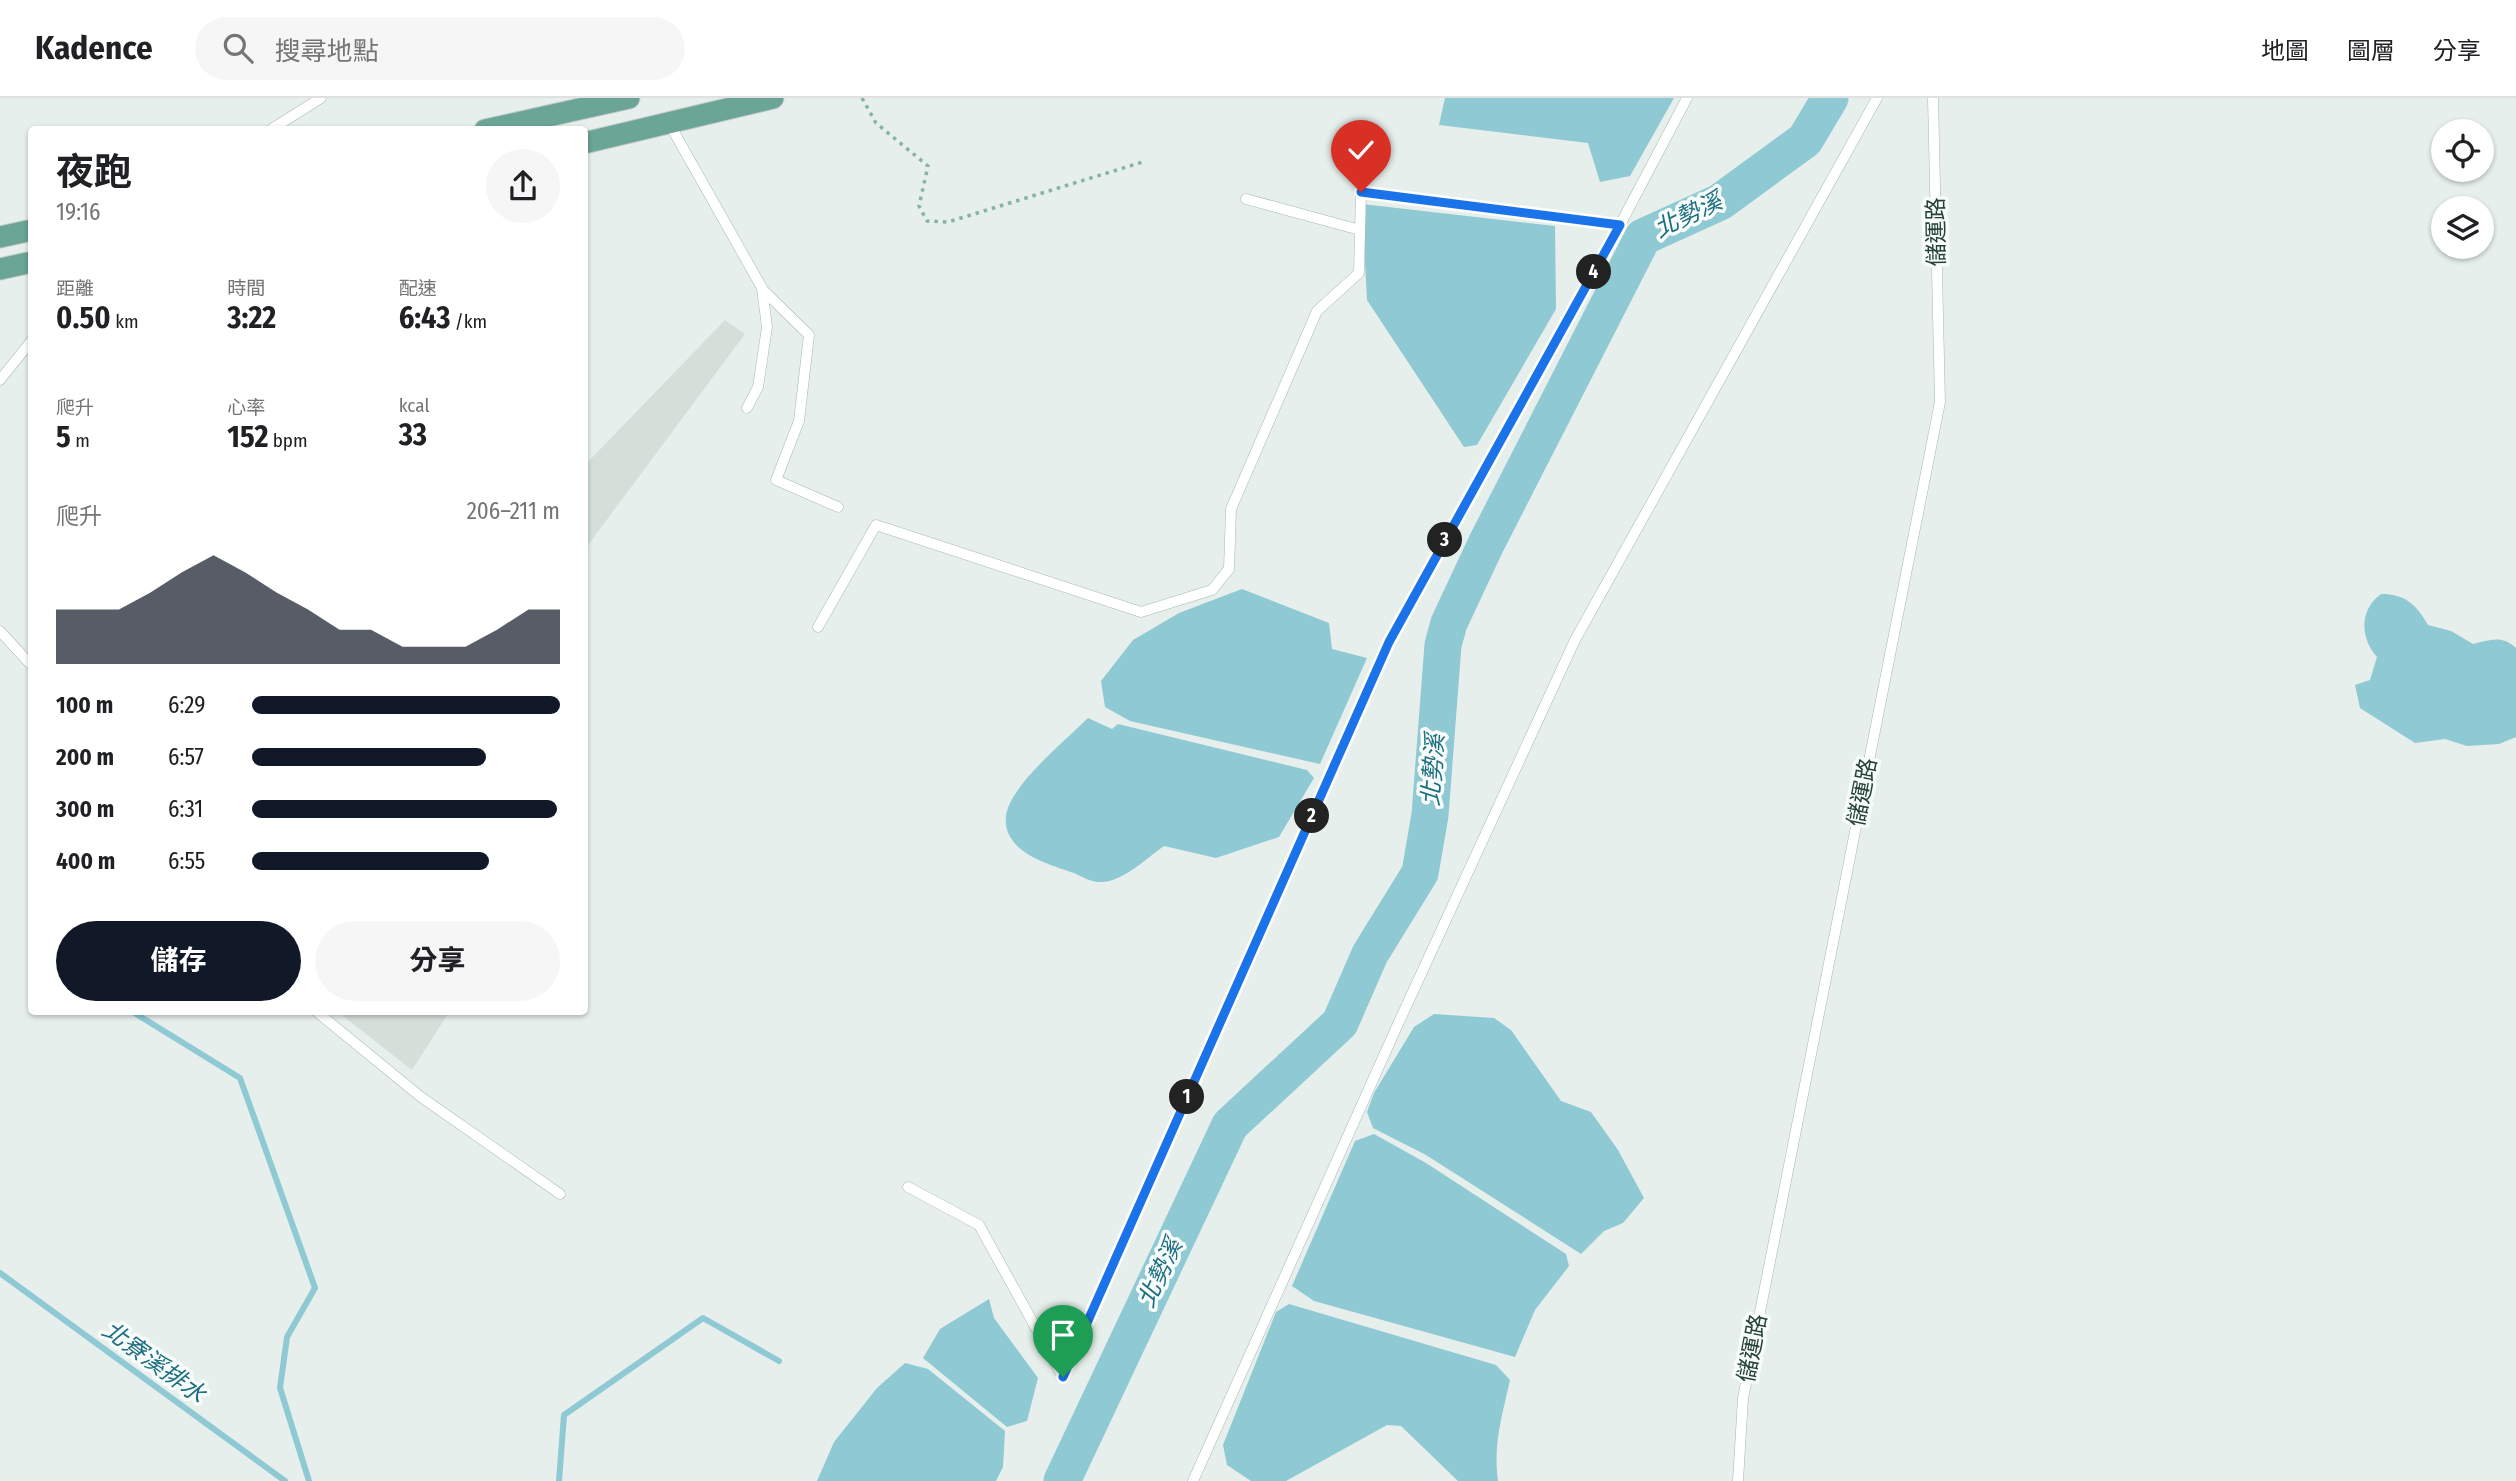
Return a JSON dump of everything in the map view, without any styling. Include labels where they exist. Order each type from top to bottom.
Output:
[{"type":"main road","points":[[503,126],[629,98]]},
{"type":"main road","points":[[588,142],[670,125],[773,98]]},
{"type":"main road","points":[[0,237],[28,231]]},
{"type":"main road","points":[[0,270],[28,263]]},
{"type":"lane","points":[[276,126],[321,98]]},
{"type":"lane","points":[[908,1187],[979,1225],[1063,1377],[1389,642],[1620,225],[1687,98]]},
{"type":"lane","points":[[1193,1481],[1398,1024],[1575,640],[1877,98]]},
{"type":"lane","name":"儲運路","points":[[1738,1481],[1743,1398],[1940,402],[1933,98]]},
{"type":"lane","points":[[670,125],[762,288],[809,335],[800,421],[776,480],[838,507]]},
{"type":"lane","points":[[818,627],[876,525],[1141,612],[1212,590],[1229,569],[1231,509],[1317,311],[1359,273],[1361,192],[1620,225]]},
{"type":"lane","points":[[1246,199],[1360,230]]},
{"type":"lane","points":[[747,408],[758,387],[767,327],[762,288]]},
{"type":"lane","points":[[0,380],[28,345]]},
{"type":"lane","points":[[0,631],[28,662]]},
{"type":"lane","points":[[321,1015],[421,1097],[560,1194]]},
{"type":"path","points":[[862,98],[876,123],[928,166],[919,206],[928,221],[948,222],[1146,161]]},
{"type":"shaded area","points":[[725,320],[745,334],[588,545],[588,462]]},
{"type":"shaded area","points":[[342,1015],[447,1015],[412,1070]]},
{"type":"water","points":[[1445,98],[1674,98],[1630,176],[1600,182],[1588,143],[1439,125]]},
{"type":"water","points":[[1362,204],[1555,226],[1556,309],[1477,445],[1464,447],[1367,300]]},
{"type":"water","points":[[1242,589],[1329,623],[1332,649],[1367,658],[1320,764],[1130,721],[1105,707],[1101,681],[1133,640],[1179,613]]},
{"type":"water","points":[[2381,594],[2403,598],[2419,611],[2428,625],[2451,631],[2473,644],[2501,640],[2516,648],[2516,737],[2499,744],[2467,746],[2445,739],[2415,743],[2360,708],[2355,685],[2370,680],[2377,657],[2367,641],[2364,624],[2369,608]]},
{"type":"water","points":[[1088,718],[1112,729],[1118,724],[1307,770],[1314,778],[1279,837],[1216,858],[1164,846],[1116,879],[1107,882],[1093,881],[1029,855],[1011,839],[1006,816],[1017,791],[1028,777]]},
{"type":"water","points":[[1434,1014],[1494,1018],[1511,1030],[1561,1101],[1591,1112],[1618,1150],[1644,1198],[1623,1223],[1604,1231],[1581,1254],[1426,1155],[1373,1128],[1367,1112],[1374,1093],[1414,1027]]},
{"type":"water","points":[[1374,1134],[1426,1163],[1566,1254],[1569,1266],[1535,1310],[1515,1357],[1314,1301],[1292,1286],[1355,1141]]},
{"type":"water","points":[[989,1299],[994,1318],[1038,1378],[1027,1421],[1007,1427],[923,1358],[940,1329]]},
{"type":"water","points":[[1289,1304],[1496,1365],[1510,1380],[1497,1442],[1498,1481],[1458,1481],[1401,1426],[1387,1425],[1286,1481],[1251,1481],[1227,1465],[1223,1445],[1276,1312]]},
{"type":"water","points":[[905,1363],[928,1369],[1005,1431],[1003,1467],[996,1481],[817,1481],[834,1442],[877,1388]]},
{"type":"waterway","name":"北勢溪","points":[[1062,1481],[1230,1125],[1340,1023],[1370,954],[1420,873],[1430,815],[1443,645],[1449,623],[1486,544],[1643,237],[1720,202],[1805,140],[1830,98]]},
{"type":"waterway","points":[[138,1015],[240,1078],[315,1288],[287,1337],[280,1388],[309,1481]]},
{"type":"waterway","name":"北寮溪排水","points":[[0,1273],[285,1481]]},
{"type":"waterway","points":[[559,1481],[564,1415],[703,1318],[779,1361]]},
{"type":"route","points":[[1063,1377],[1389,642],[1620,225],[1361,192]]}]
